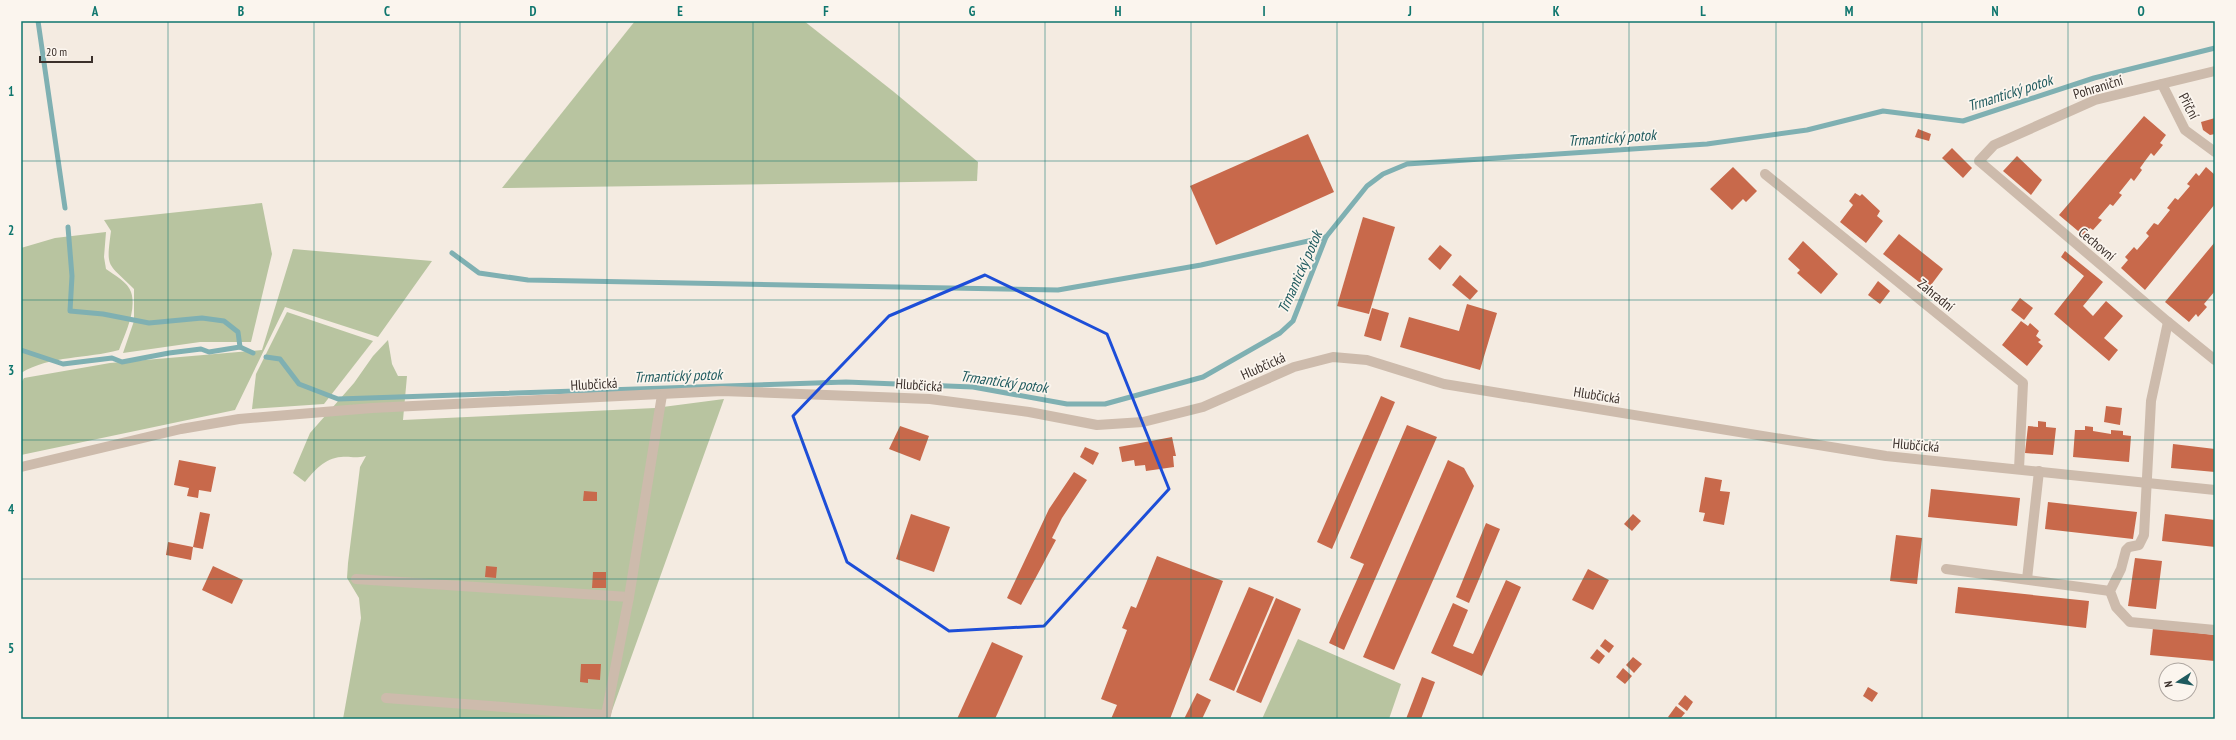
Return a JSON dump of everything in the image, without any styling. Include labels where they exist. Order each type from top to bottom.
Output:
[{"type":"street","name":"Pohraniční","points":[[1994,145],[2095,100],[2215,71]]},
{"type":"street","name":"Příční","points":[[2162,84],[2185,130],[2215,152]]},
{"type":"street","name":"Cechovní","points":[[1994,145],[1979,161],[2168,322],[2215,360]]},
{"type":"street","name":"Zahradní","points":[[1765,174],[2023,383],[2018,469]]},
{"type":"street","points":[[2168,322],[2151,401],[2143,538],[2139,545],[2129,547],[2126,550],[2121,569],[2110,591],[2116,607],[2130,622],[2215,630]]},
{"type":"street","name":"Hlubčická","points":[[21,467],[181,429],[239,419],[317,412],[722,391],[930,399],[1029,412],[1097,425],[1143,422],[1203,407],[1294,367],[1333,357],[1367,360],[1444,384],[1879,455],[2215,490]]},
{"type":"street","points":[[386,698],[606,715],[629,597],[662,395]]},
{"type":"street","points":[[2027,579],[2039,471]]},
{"type":"street","points":[[1946,569],[2110,591]]},
{"type":"street","points":[[356,579],[629,597]]},
{"type":"highlighted area","points":[[985,275],[1107,334],[1169,489],[1044,626],[949,631],[847,562],[793,416],[889,316]]},
{"type":"green space","points":[[635,21],[804,21],[894,92],[978,162],[977,181],[502,188]]},
{"type":"green space","points":[[262,203],[272,254],[251,342],[200,342],[123,353],[134,321],[134,289],[110,264],[109,252],[111,231],[104,220]]},
{"type":"green space","points":[[106,232],[104,257],[106,269],[127,285],[131,292],[132,299],[130,322],[119,350],[44,363],[21,373],[21,248],[55,238]]},
{"type":"green space","points":[[293,249],[432,261],[378,337],[285,307],[235,410],[21,455],[21,383],[24,378],[110,363],[262,350]]},
{"type":"green space","points":[[287,312],[373,341],[324,404],[252,409],[256,374]]},
{"type":"green space","points":[[388,340],[392,364],[398,376],[407,376],[403,420],[655,408],[724,399],[609,719],[343,719],[361,618],[359,598],[347,578],[360,467],[366,456],[341,457],[325,462],[305,482],[293,473],[310,433],[354,383],[373,356]]},
{"type":"green space","points":[[1298,639],[1401,684],[1389,719],[1262,719]]},
{"type":"building","points":[[2144,116],[2166,135],[2160,143],[2163,145],[2154,156],[2151,153],[2140,168],[2142,170],[2134,181],[2131,178],[2119,193],[2122,195],[2113,206],[2110,204],[2098,218],[2102,220],[2093,230],[2090,228],[2084,236],[2059,215]]},
{"type":"building","points":[[2215,118],[2215,134],[2210,135],[2203,130],[2201,122]]},
{"type":"building","points":[[1918,129],[1931,134],[1929,141],[1915,137]]},
{"type":"building","points":[[1308,134],[1334,192],[1216,245],[1190,186]]},
{"type":"building","points":[[1952,148],[1972,168],[1963,178],[1942,158]]},
{"type":"building","points":[[2017,156],[2042,180],[2031,195],[2003,171]]},
{"type":"building","points":[[1733,167],[1757,191],[1746,202],[1743,199],[1732,210],[1710,189]]},
{"type":"building","points":[[2206,167],[2215,175],[2215,204],[2145,290],[2121,268],[2128,260],[2125,257],[2134,247],[2137,250],[2149,236],[2146,233],[2154,223],[2158,225],[2170,210],[2167,208],[2175,198],[2178,200],[2190,186],[2187,184],[2196,173],[2199,176]]},
{"type":"building","points":[[1855,193],[1860,196],[1862,194],[1880,211],[1877,216],[1883,221],[1866,243],[1840,222],[1853,205],[1849,201]]},
{"type":"building","points":[[1363,217],[1395,227],[1369,314],[1337,306]]},
{"type":"building","points":[[1899,234],[1943,269],[1928,289],[1883,254]]},
{"type":"building","points":[[1803,241],[1838,274],[1821,294],[1797,273],[1800,270],[1788,259]]},
{"type":"building","points":[[2215,242],[2215,291],[2204,304],[2207,307],[2198,317],[2196,314],[2189,322],[2165,302]]},
{"type":"building","points":[[1440,245],[1452,255],[1440,270],[1428,259]]},
{"type":"building","points":[[2065,251],[2103,282],[2083,306],[2093,316],[2106,301],[2123,316],[2104,338],[2118,350],[2109,361],[2054,314],[2084,276],[2061,257]]},
{"type":"building","points":[[1460,275],[1478,291],[1470,300],[1452,285]]},
{"type":"building","points":[[1878,281],[1890,291],[1880,304],[1868,295]]},
{"type":"building","points":[[2020,298],[2033,308],[2024,320],[2011,310]]},
{"type":"building","points":[[1467,304],[1497,313],[1480,370],[1400,347],[1409,317],[1459,331]]},
{"type":"building","points":[[1372,308],[1389,313],[1381,341],[1364,336]]},
{"type":"building","points":[[2021,321],[2028,326],[2030,323],[2039,331],[2036,336],[2041,340],[2038,342],[2043,346],[2027,366],[2002,345]]},
{"type":"building","points":[[1381,396],[1395,402],[1332,549],[1317,542]]},
{"type":"building","points":[[2106,406],[2122,408],[2120,425],[2104,422]]},
{"type":"building","points":[[2038,421],[2046,422],[2046,427],[2056,428],[2053,455],[2025,453],[2028,426],[2038,427]]},
{"type":"building","points":[[1407,425],[1437,437],[1344,650],[1329,643],[1364,564],[1350,558]]},
{"type":"building","points":[[900,426],[929,436],[920,461],[889,449]]},
{"type":"building","points":[[2085,426],[2093,427],[2093,431],[2111,434],[2111,430],[2123,431],[2123,435],[2131,436],[2129,462],[2073,457],[2075,430],[2085,430]]},
{"type":"building","points":[[1172,437],[1176,456],[1173,456],[1174,467],[1146,471],[1145,465],[1135,466],[1134,460],[1122,462],[1119,447]]},
{"type":"building","points":[[2173,444],[2215,449],[2215,472],[2171,468]]},
{"type":"building","points":[[1085,447],[1099,453],[1093,465],[1080,457]]},
{"type":"building","points":[[179,460],[216,467],[211,492],[199,490],[198,498],[187,496],[189,488],[174,485]]},
{"type":"building","points":[[1448,460],[1464,468],[1474,486],[1394,670],[1363,657]]},
{"type":"building","points":[[1074,472],[1087,480],[1062,518],[1052,538],[1056,540],[1021,605],[1007,598],[1049,509]]},
{"type":"building","points":[[1705,477],[1722,480],[1720,491],[1730,492],[1724,525],[1703,521],[1705,513],[1699,512]]},
{"type":"building","points":[[1931,489],[2020,498],[2017,526],[1928,517]]},
{"type":"building","points":[[584,491],[597,492],[597,501],[583,501]]},
{"type":"building","points":[[2048,502],[2137,512],[2133,539],[2045,529]]},
{"type":"building","points":[[200,512],[210,514],[203,549],[193,547]]},
{"type":"building","points":[[911,514],[950,527],[934,572],[896,559]]},
{"type":"building","points":[[1633,514],[1641,521],[1632,531],[1624,524]]},
{"type":"building","points":[[2165,514],[2215,520],[2215,547],[2162,541]]},
{"type":"building","points":[[1486,523],[1500,529],[1469,603],[1456,597]]},
{"type":"building","points":[[1896,535],[1922,538],[1917,584],[1890,581]]},
{"type":"building","points":[[168,542],[193,547],[191,560],[166,555]]},
{"type":"building","points":[[1157,556],[1223,581],[1170,719],[1111,719],[1117,705],[1101,699],[1127,630],[1122,628],[1131,606],[1136,608]]},
{"type":"building","points":[[2135,558],[2162,561],[2156,609],[2128,606]]},
{"type":"building","points":[[213,566],[243,580],[232,604],[202,590]]},
{"type":"building","points":[[486,566],[497,567],[496,578],[485,577]]},
{"type":"building","points":[[1588,569],[1609,580],[1593,610],[1572,600]]},
{"type":"building","points":[[593,572],[606,572],[606,588],[592,588]]},
{"type":"building","points":[[1506,580],[1521,587],[1482,676],[1431,653],[1453,603],[1468,610],[1453,646],[1473,654]]},
{"type":"building","points":[[1249,587],[1274,597],[1234,691],[1209,680]]},
{"type":"building","points":[[1958,587],[2089,601],[2086,628],[1955,613]]},
{"type":"building","points":[[1276,598],[1301,609],[1261,703],[1236,692]]},
{"type":"building","points":[[2153,628],[2215,635],[2215,661],[2150,655]]},
{"type":"building","points":[[1605,639],[1614,646],[1609,653],[1600,646]]},
{"type":"building","points":[[992,642],[1023,656],[995,719],[957,719]]},
{"type":"building","points":[[1597,649],[1605,656],[1599,664],[1590,658]]},
{"type":"building","points":[[1633,657],[1642,664],[1634,673],[1626,665]]},
{"type":"building","points":[[581,664],[601,664],[600,680],[588,679],[588,683],[580,682]]},
{"type":"building","points":[[1623,668],[1632,676],[1625,684],[1616,677]]},
{"type":"building","points":[[1422,677],[1435,682],[1421,719],[1406,719]]},
{"type":"building","points":[[1868,687],[1878,693],[1872,702],[1863,696]]},
{"type":"building","points":[[1197,693],[1211,700],[1202,719],[1184,719]]},
{"type":"building","points":[[1685,695],[1693,702],[1687,711],[1678,704]]},
{"type":"building","points":[[1676,706],[1685,713],[1680,719],[1671,719],[1668,717]]},
{"type":"waterway","points":[[38,21],[65,208]]},
{"type":"waterway","name":"Trmantický potok","points":[[266,357],[280,359],[299,384],[338,399],[846,382],[973,387],[1067,404],[1105,404],[1203,377],[1280,333],[1293,321],[1326,237],[1367,186],[1383,174],[1407,164],[1707,144],[1807,130],[1883,111],[1963,121],[2094,78],[2215,48]]},
{"type":"waterway","points":[[68,227],[72,276],[70,311],[103,314],[149,323],[202,318],[224,321],[238,332],[240,347]]},
{"type":"waterway","points":[[452,253],[479,273],[528,280],[1058,290],[1201,265],[1326,237]]},
{"type":"waterway","points":[[21,350],[63,364],[112,358],[122,362],[169,353],[201,349],[209,352],[240,347],[253,353]]}]
